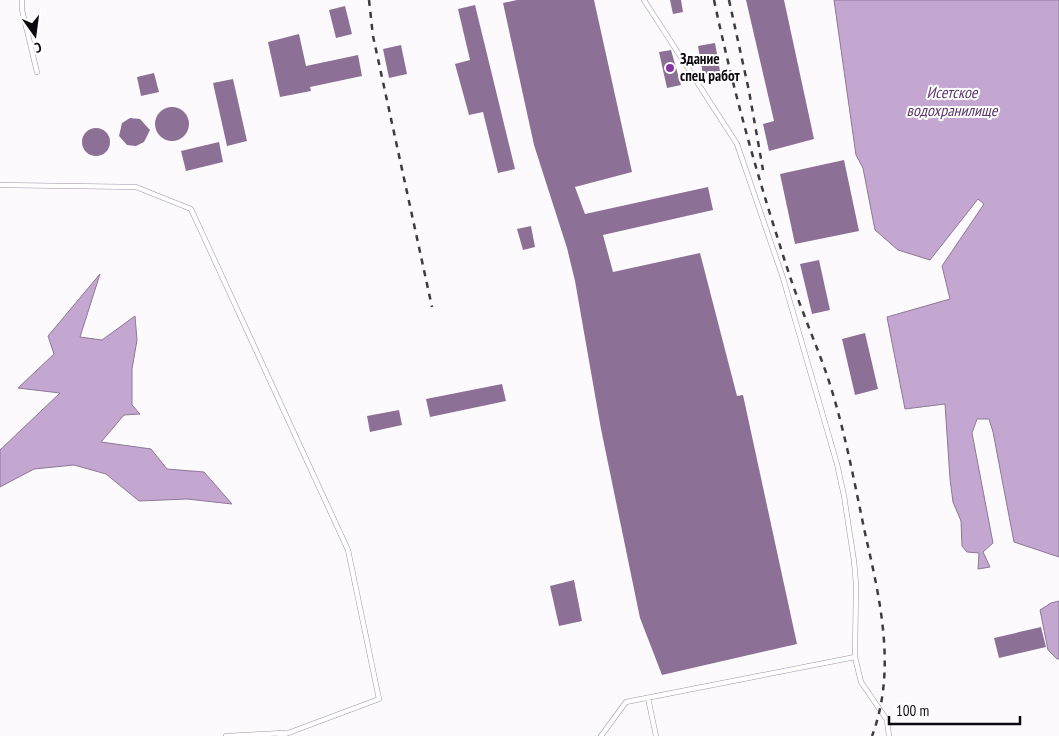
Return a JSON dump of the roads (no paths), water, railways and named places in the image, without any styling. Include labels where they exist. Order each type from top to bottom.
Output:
[{"type":"lane","points":[[22,0],[22,10],[37,72]]},
{"type":"lane","points":[[644,0],[737,144],[783,278],[846,505],[856,576],[855,657],[860,682],[887,720],[889,736]]},
{"type":"lane","points":[[0,185],[136,187],[191,209],[348,550],[379,699],[280,736]]},
{"type":"lane","points":[[601,736],[626,702],[855,657]]},
{"type":"lane","points":[[648,698],[656,736]]},
{"type":"lane","points":[[226,736],[287,733]]},
{"type":"water","name":"Исетское водохранилище","points":[[834,0],[1059,0],[1059,557],[1014,542],[993,432],[989,419],[977,419],[972,433],[993,543],[983,552],[990,567],[978,569],[979,553],[967,552],[962,546],[961,521],[953,502],[945,404],[905,409],[887,317],[950,299],[942,266],[984,204],[978,199],[930,260],[898,250],[875,230],[863,168],[856,155]]},
{"type":"water","points":[[100,274],[80,337],[102,340],[135,316],[137,340],[132,369],[132,405],[140,414],[124,415],[101,442],[151,449],[167,469],[204,472],[232,504],[187,499],[139,501],[106,474],[74,465],[34,469],[0,487],[0,450],[60,393],[18,388],[54,354],[48,336]]},
{"type":"water","points":[[1059,601],[1059,659],[1057,659],[1048,650],[1040,610],[1051,603]]},
{"type":"railway","points":[[369,0],[373,36],[432,307]]},
{"type":"railway","points":[[714,0],[742,119],[792,284],[829,381],[854,479],[876,583],[884,634],[884,686],[872,736]]},
{"type":"railway","points":[[729,0],[749,91],[763,170]]},
{"type":"place","name":"Здание спец работ","points":[[670,68]]}]
